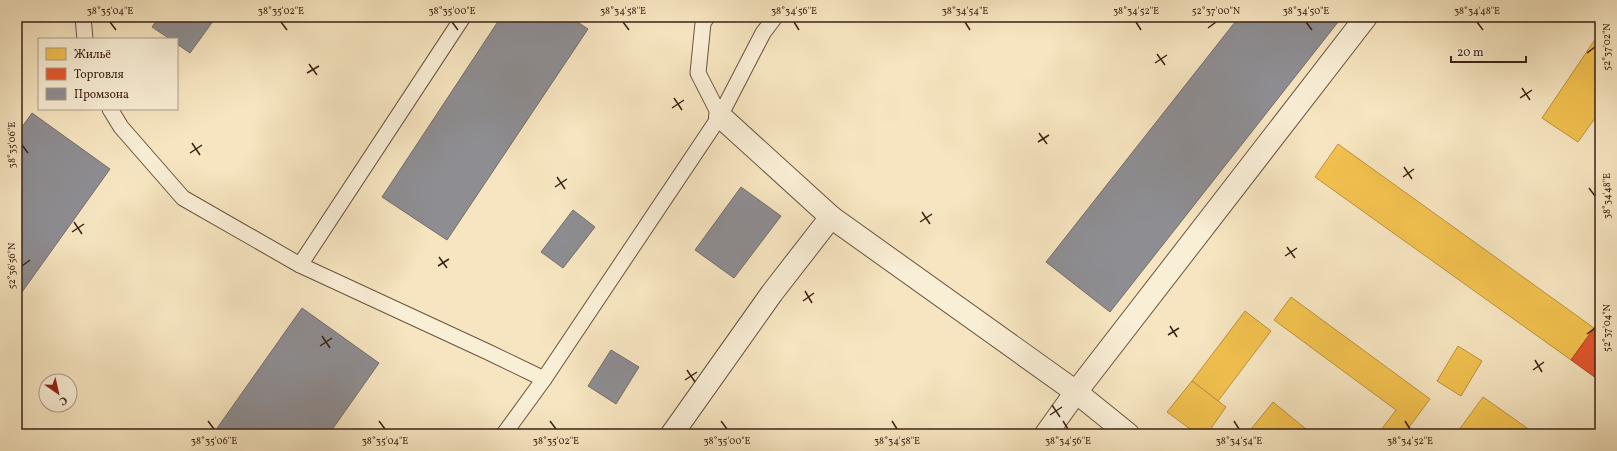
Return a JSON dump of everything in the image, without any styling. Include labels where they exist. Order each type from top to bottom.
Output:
[{"type":"street","points":[[1046,434],[1076,392],[1366,17]]},
{"type":"street","points":[[720,116],[831,217],[1076,392],[1128,434]]},
{"type":"street","points":[[672,434],[772,293],[831,217]]},
{"type":"lane","points":[[83,17],[85,38]]},
{"type":"lane","points":[[300,265],[463,17]]},
{"type":"lane","points":[[707,17],[703,23],[698,73],[720,116]]},
{"type":"lane","points":[[504,434],[544,379],[720,116],[763,33],[774,17]]},
{"type":"lane","points":[[111,110],[121,127],[183,198],[300,265],[544,379]]},
{"type":"building: Жильё","points":[[1600,32],[1600,111],[1578,142],[1542,118]]},
{"type":"building: Жильё","points":[[1338,144],[1594,328],[1571,360],[1315,177]]},
{"type":"building: Жильё","points":[[1291,297],[1430,399],[1404,434],[1378,434],[1396,410],[1274,320]]},
{"type":"building: Жильё","points":[[1245,311],[1271,331],[1218,401],[1192,381]]},
{"type":"building: Жильё","points":[[1458,346],[1482,361],[1461,396],[1437,381]]},
{"type":"building: Жильё","points":[[1192,381],[1226,407],[1207,434],[1197,434],[1167,412]]},
{"type":"building: Жильё","points":[[1483,397],[1527,428],[1522,434],[1456,434]]},
{"type":"building: Жильё","points":[[1273,402],[1312,434],[1247,434]]},
{"type":"building: Торговля","points":[[1600,320],[1600,381],[1571,360]]},
{"type":"building: Промзона","points":[[159,17],[216,17],[190,53],[178,45],[178,38],[168,38],[152,27]]},
{"type":"building: Промзона","points":[[501,17],[570,17],[588,29],[447,240],[382,197]]},
{"type":"building: Промзона","points":[[1239,17],[1342,17],[1110,312],[1046,262]]},
{"type":"building: Промзона","points":[[32,113],[110,169],[17,299],[17,134]]},
{"type":"building: Промзона","points":[[741,187],[781,216],[734,278],[695,250]]},
{"type":"building: Промзона","points":[[573,210],[595,227],[563,268],[541,252]]},
{"type":"building: Промзона","points":[[302,308],[379,363],[329,434],[213,434]]},
{"type":"building: Промзона","points":[[611,350],[639,367],[616,404],[588,386]]}]
